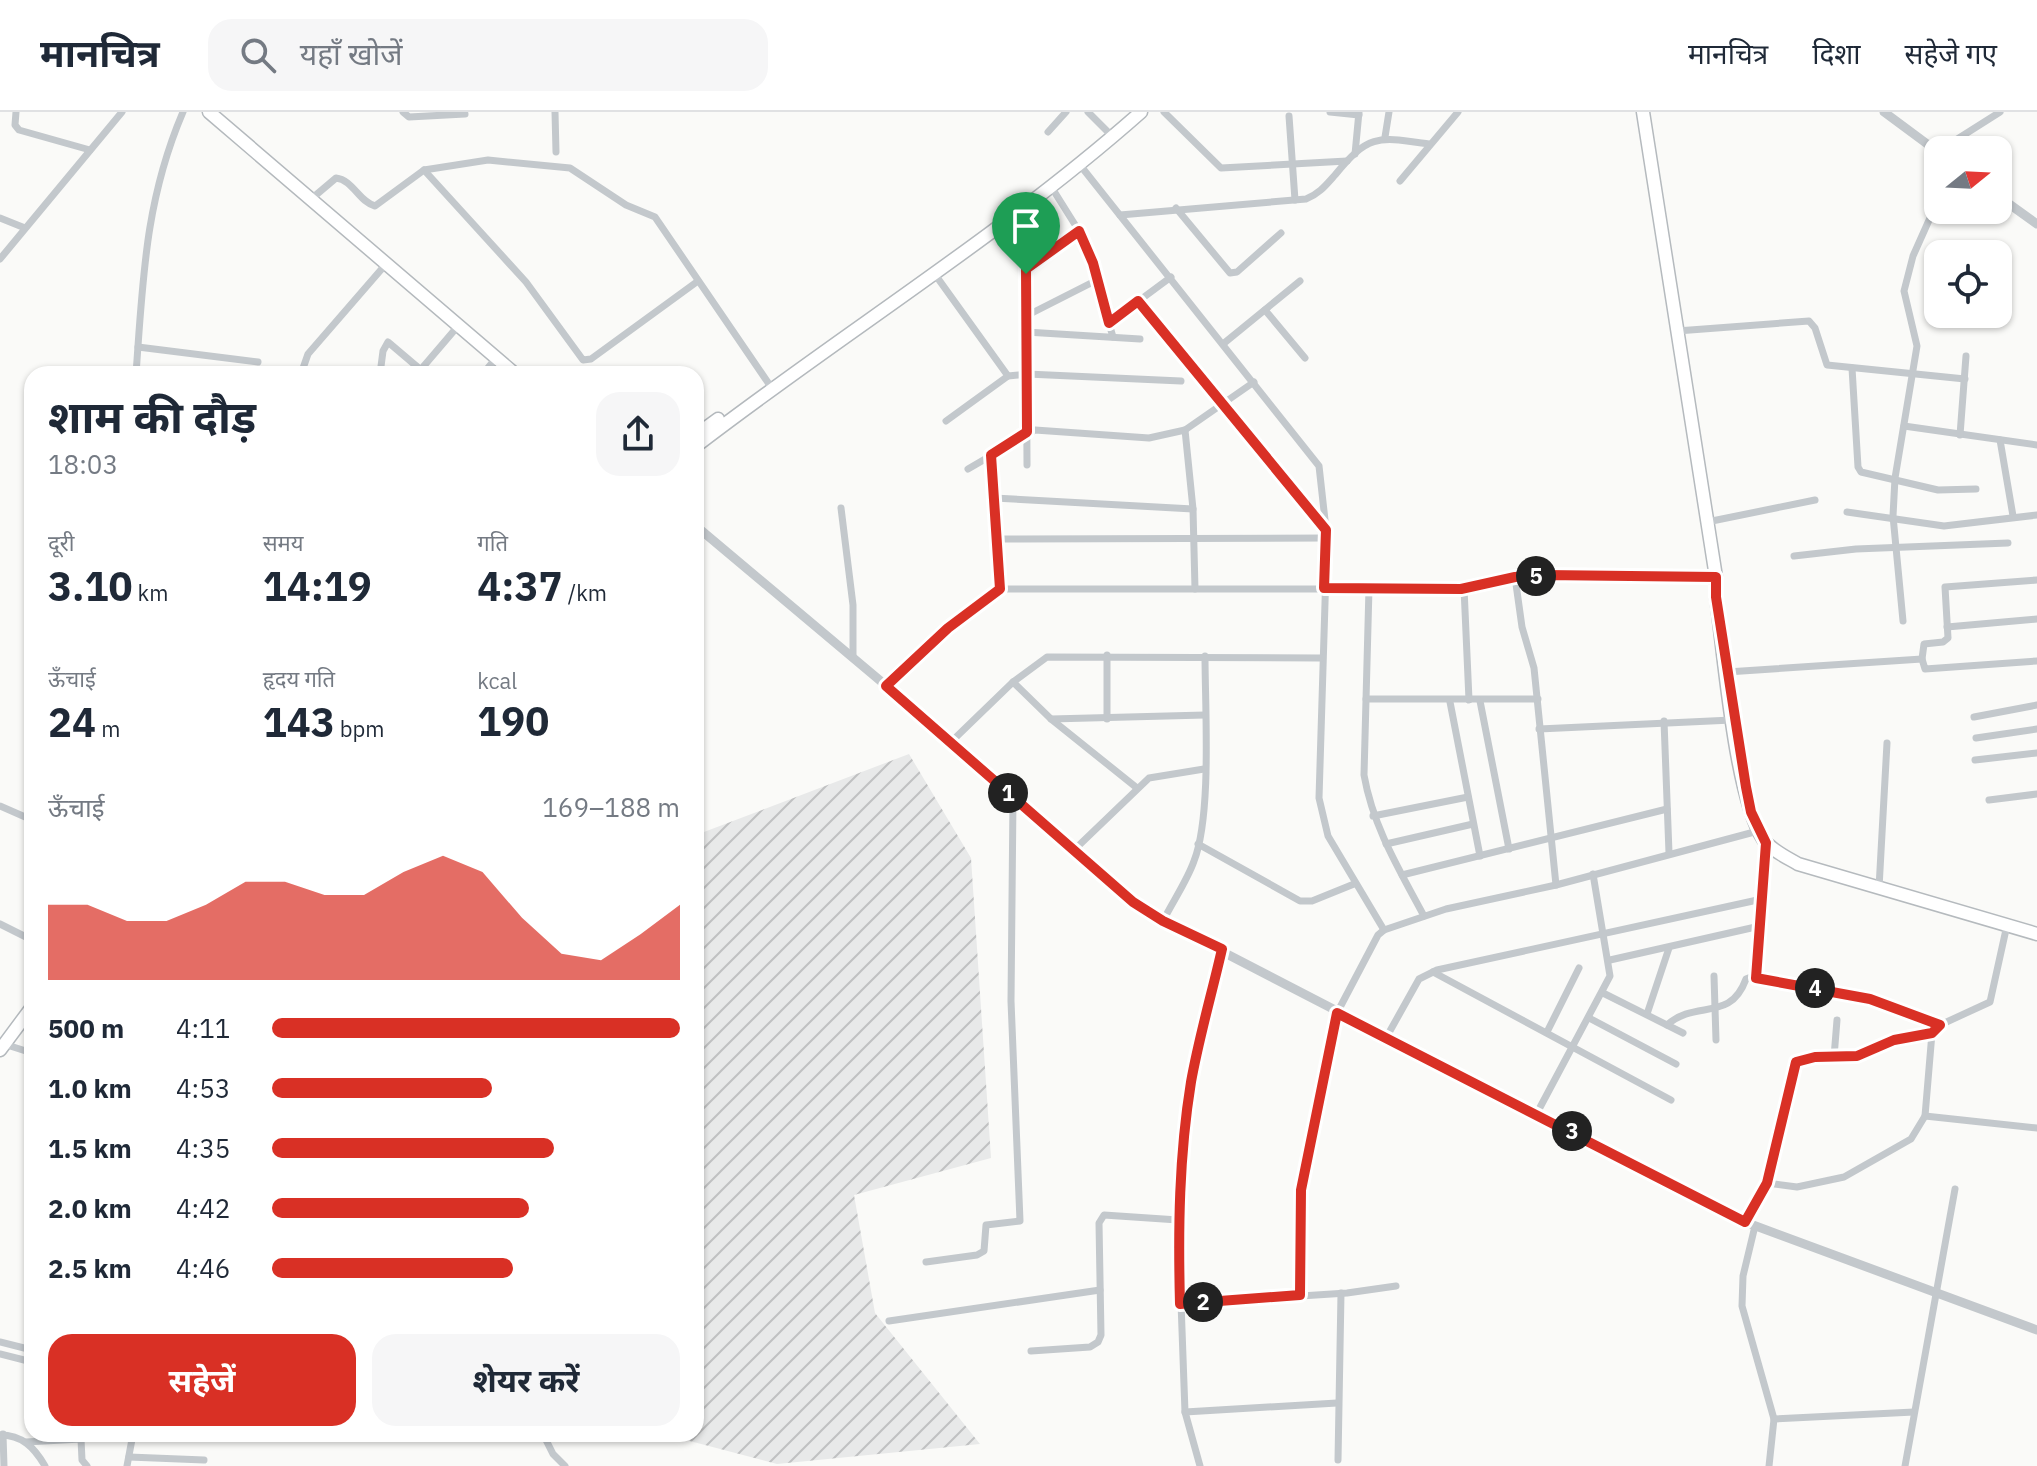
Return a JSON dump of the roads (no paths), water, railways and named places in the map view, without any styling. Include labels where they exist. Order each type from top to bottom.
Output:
[{"type":"main road","points":[[209,112],[506,366]]},
{"type":"main road","points":[[704,440],[766,390],[1052,188],[1141,112]]},
{"type":"main road","points":[[1636,112],[1734,720],[1748,799],[1758,831],[1766,843],[1798,864],[2037,934]]},
{"type":"main road","points":[[1643,112],[1713,578]]},
{"type":"main road","points":[[704,429],[740,403],[766,390]]},
{"type":"main road","points":[[2,1047],[24,1018]]},
{"type":"street","points":[[16,112],[15,125],[19,130],[90,150]]},
{"type":"street","points":[[0,259],[122,112]]},
{"type":"street","points":[[137,366],[149,219],[168,147],[183,112]]},
{"type":"street","points":[[403,112],[409,117],[465,114]]},
{"type":"street","points":[[555,112],[556,152]]},
{"type":"street","points":[[1048,132],[1066,112]]},
{"type":"street","points":[[1088,112],[1113,137]]},
{"type":"street","points":[[1164,112],[1221,168],[1347,161]]},
{"type":"street","points":[[1330,112],[1359,113],[1355,154]]},
{"type":"street","points":[[1385,137],[1389,112]]},
{"type":"street","points":[[1400,181],[1458,112]]},
{"type":"street","points":[[1884,112],[1924,141]]},
{"type":"street","points":[[1962,136],[2000,112]]},
{"type":"street","points":[[1289,116],[1295,200]]},
{"type":"street","points":[[1120,215],[1315,196],[1347,161],[1372,140],[1385,137],[1429,144]]},
{"type":"street","points":[[310,200],[340,177],[368,204],[375,206],[424,170],[488,160],[570,168],[626,205],[650,213],[698,281],[766,390]]},
{"type":"street","points":[[1080,165],[1319,466],[1327,534],[1319,798],[1328,836],[1384,930]]},
{"type":"street","points":[[424,170],[526,282],[583,360],[591,359],[698,281]]},
{"type":"street","points":[[1052,188],[1079,231],[1113,337]]},
{"type":"street","points":[[2012,206],[2037,224]]},
{"type":"street","points":[[1176,208],[1227,271],[1233,274],[1281,233]]},
{"type":"street","points":[[0,218],[25,228]]},
{"type":"street","points":[[1903,621],[1893,516],[1895,478],[1917,346],[1904,291],[1906,277],[1928,224]]},
{"type":"street","points":[[1027,465],[1026,269],[1079,231]]},
{"type":"street","points":[[304,366],[308,354],[386,264]]},
{"type":"street","points":[[934,273],[1008,376]]},
{"type":"street","points":[[1109,323],[1171,277]]},
{"type":"street","points":[[1026,316],[1097,280]]},
{"type":"street","points":[[1223,344],[1300,281]]},
{"type":"street","points":[[1138,301],[1224,403],[1327,534]]},
{"type":"street","points":[[1265,310],[1305,358]]},
{"type":"street","points":[[1677,331],[1809,321],[1815,328],[1827,365],[1965,379]]},
{"type":"street","points":[[424,366],[458,326]]},
{"type":"street","points":[[1026,332],[1140,339]]},
{"type":"street","points":[[381,366],[388,342],[413,366]]},
{"type":"street","points":[[138,347],[258,362]]},
{"type":"street","points":[[1960,435],[1966,356]]},
{"type":"street","points":[[490,366],[496,358]]},
{"type":"street","points":[[1852,368],[1858,467],[1867,474],[1938,490],[1976,489]]},
{"type":"street","points":[[946,421],[1008,376],[1027,374],[1181,381]]},
{"type":"street","points":[[968,469],[1027,432],[1149,438],[1185,430],[1254,382]]},
{"type":"street","points":[[1904,426],[2037,445]]},
{"type":"street","points":[[1185,430],[1193,509],[1195,589]]},
{"type":"street","points":[[2000,440],[2013,516]]},
{"type":"street","points":[[991,455],[1000,589]]},
{"type":"street","points":[[994,498],[1193,509]]},
{"type":"street","points":[[1707,522],[1815,500]]},
{"type":"street","points":[[841,508],[853,605],[853,658]]},
{"type":"street","points":[[1847,512],[1893,516],[1944,526],[2037,515]]},
{"type":"street","points":[[704,533],[952,741],[1133,902],[1163,921],[1750,1224],[2037,1330]]},
{"type":"street","points":[[998,539],[1194,540],[1327,534]]},
{"type":"street","points":[[1794,556],[1856,549],[1895,550],[2008,543]]},
{"type":"street","points":[[886,686],[948,628],[1000,589],[1464,588],[1515,577],[1713,578]]},
{"type":"street","points":[[1515,577],[1538,699],[1556,885]]},
{"type":"street","points":[[2037,580],[1945,587],[1947,641],[1924,644],[1922,659],[1925,669],[2037,661]]},
{"type":"street","points":[[1369,588],[1364,775],[1373,816],[1424,916]]},
{"type":"street","points":[[1464,588],[1469,700]]},
{"type":"street","points":[[1947,627],[2037,619]]},
{"type":"street","points":[[1107,655],[1107,719]]},
{"type":"street","points":[[1163,921],[1194,860],[1198,844],[1204,769],[1205,656]]},
{"type":"street","points":[[952,741],[1013,682],[1047,657],[1321,658]]},
{"type":"street","points":[[1727,672],[1922,659]]},
{"type":"street","points":[[1013,682],[1051,719],[1137,788]]},
{"type":"street","points":[[1366,699],[1450,702],[1538,699]]},
{"type":"street","points":[[1480,701],[1509,849]]},
{"type":"street","points":[[1450,702],[1480,856]]},
{"type":"street","points":[[1974,717],[2037,705]]},
{"type":"street","points":[[1051,719],[1205,715]]},
{"type":"street","points":[[1539,729],[1734,720]]},
{"type":"street","points":[[1664,721],[1669,853]]},
{"type":"street","points":[[1976,738],[2037,729]]},
{"type":"street","points":[[1879,890],[1887,743]]},
{"type":"street","points":[[1975,760],[2037,753]]},
{"type":"street","points":[[1073,851],[1153,776],[1204,769]]},
{"type":"street","points":[[1989,800],[2037,794]]},
{"type":"street","points":[[1373,816],[1468,797]]},
{"type":"street","points":[[926,1262],[977,1255],[984,1251],[986,1225],[1020,1221],[1012,1044],[1013,798]]},
{"type":"street","points":[[0,806],[24,816]]},
{"type":"street","points":[[1402,875],[1667,809]]},
{"type":"street","points":[[1386,844],[1473,824]]},
{"type":"street","points":[[1300,1295],[1301,1190],[1337,1013],[1384,930],[1424,916],[1556,885],[1758,831]]},
{"type":"street","points":[[1756,978],[1766,843]]},
{"type":"street","points":[[1198,844],[1300,901],[1312,901],[1354,884]]},
{"type":"street","points":[[1537,1113],[1610,976],[1610,960],[1593,874]]},
{"type":"street","points":[[1386,1038],[1419,979],[1433,971],[1604,931],[1762,899]]},
{"type":"street","points":[[0,924],[24,936]]},
{"type":"street","points":[[1769,1466],[1774,1419],[1742,1306],[1743,1276],[1750,1224],[1767,1183],[1793,1068],[1804,1059],[1857,1056],[1894,1040],[1932,1033],[1940,1025],[1990,1002],[2007,925]]},
{"type":"street","points":[[1610,960],[1760,926]]},
{"type":"street","points":[[1647,1014],[1669,948]]},
{"type":"street","points":[[1200,1466],[1185,1412],[1178,1220],[1192,1079],[1222,949]]},
{"type":"street","points":[[1547,1032],[1579,968]]},
{"type":"street","points":[[1433,971],[1671,1100]]},
{"type":"street","points":[[1714,976],[1716,1040]]},
{"type":"street","points":[[1667,1025],[1684,1012],[1714,1009],[1737,999],[1746,979],[1756,978],[1870,999],[1940,1025]]},
{"type":"street","points":[[1603,993],[1683,1033]]},
{"type":"street","points":[[1589,1018],[1676,1064]]},
{"type":"street","points":[[1834,1057],[1837,1020]]},
{"type":"street","points":[[1767,1183],[1812,1185],[1854,1174],[1911,1139],[1925,1116],[1932,1033]]},
{"type":"street","points":[[2,1047],[24,1051]]},
{"type":"street","points":[[1925,1116],[2037,1128]]},
{"type":"street","points":[[1905,1466],[1955,1189]]},
{"type":"street","points":[[1031,1351],[1090,1347],[1098,1342],[1099,1223],[1104,1215],[1178,1220]]},
{"type":"street","points":[[1180,1304],[1341,1293],[1396,1286]]},
{"type":"street","points":[[889,1321],[1100,1290]]},
{"type":"street","points":[[1338,1460],[1341,1293]]},
{"type":"street","points":[[0,1342],[24,1348]]},
{"type":"street","points":[[0,1354],[24,1360]]},
{"type":"street","points":[[1185,1412],[1337,1403]]},
{"type":"street","points":[[1774,1419],[1914,1412]]},
{"type":"street","points":[[4,1466],[2,1434],[24,1438]]},
{"type":"street","points":[[33,1442],[45,1466]]},
{"type":"street","points":[[81,1442],[82,1463],[87,1466]]},
{"type":"street","points":[[132,1442],[128,1462],[204,1460]]},
{"type":"street","points":[[547,1442],[565,1466]]}]
